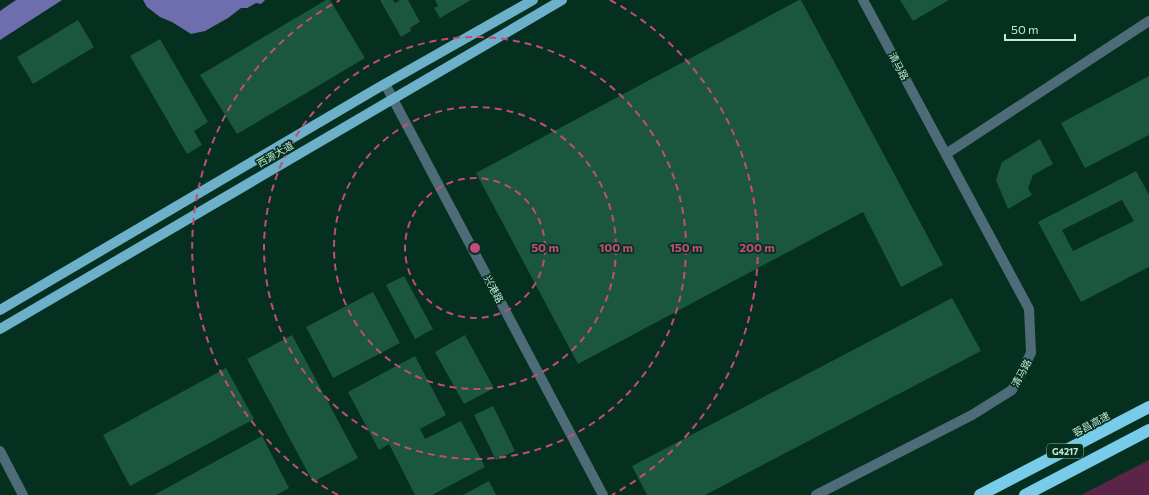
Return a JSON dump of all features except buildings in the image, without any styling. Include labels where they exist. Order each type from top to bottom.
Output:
[{"type":"highway","name":"蓉昌高速","points":[[980,495],[1149,407]]},
{"type":"highway","name":"G4217","points":[[1025,495],[1149,430]]},
{"type":"main road","name":"西源大道","points":[[0,310],[385,84],[533,0]]},
{"type":"main road","name":"西源大道","points":[[0,330],[562,0]]},
{"type":"street","name":"清马路","points":[[816,495],[972,415],[1012,390],[1031,353],[1029,309],[863,0]]},
{"type":"street","points":[[946,154],[1149,20]]},
{"type":"street","name":"兴港路","points":[[385,84],[603,495]]},
{"type":"street","points":[[0,451],[23,495]]},
{"type":"shaded area","points":[[16,0],[62,0],[0,40],[0,11]]},
{"type":"shaded area","points":[[143,0],[265,0],[261,4],[256,3],[247,8],[241,8],[228,18],[205,31],[191,34],[172,22],[160,17],[147,7]]},
{"type":"shaded area","points":[[1149,460],[1149,495],[1081,495]]}]
